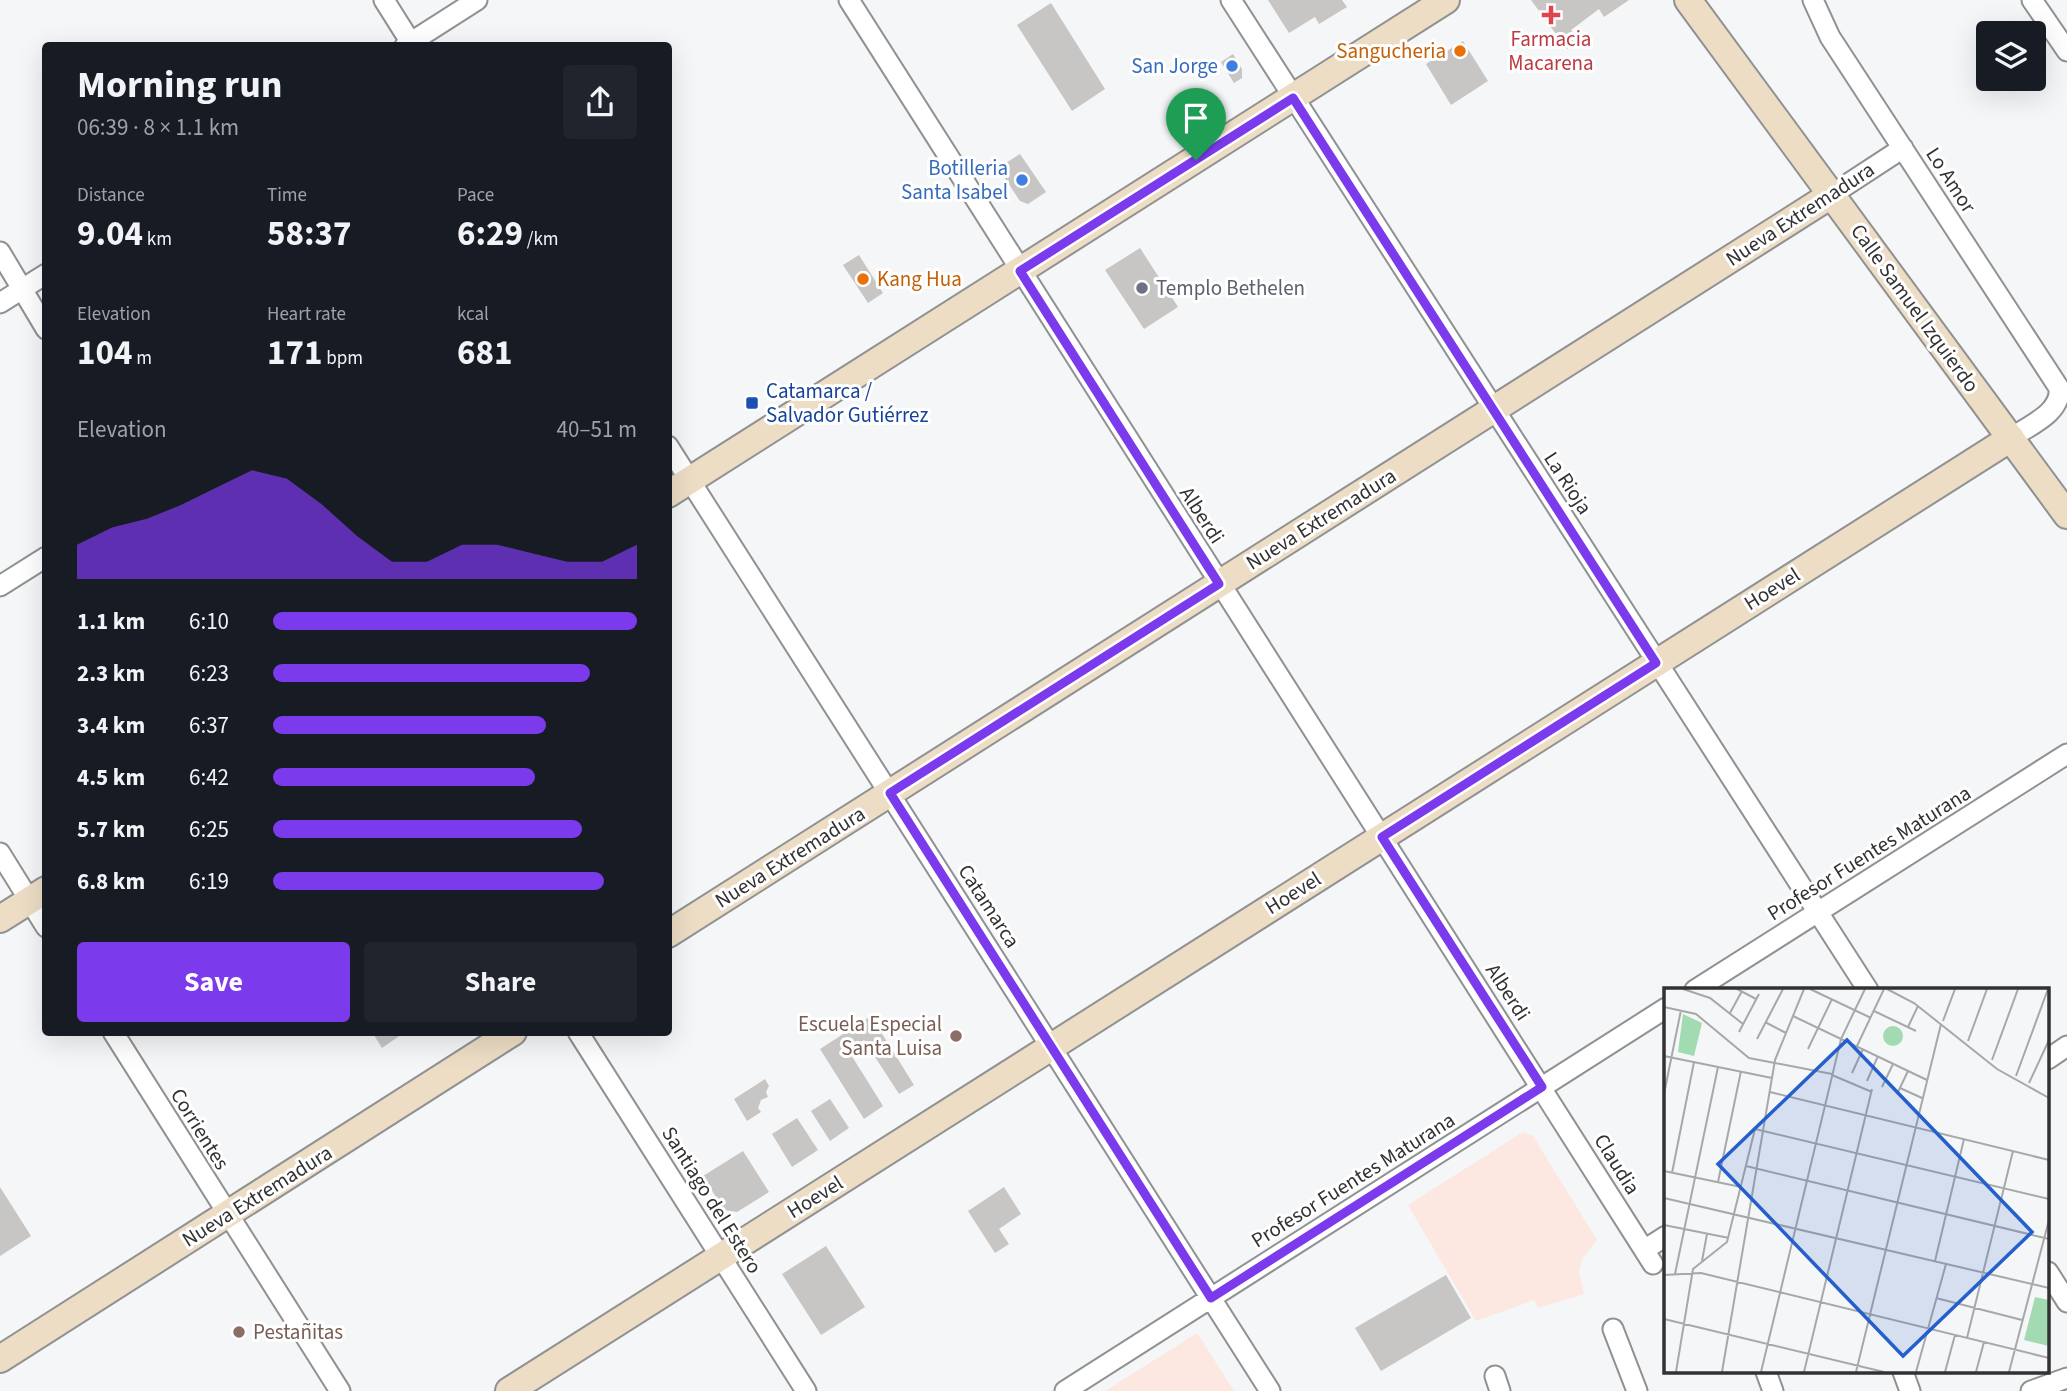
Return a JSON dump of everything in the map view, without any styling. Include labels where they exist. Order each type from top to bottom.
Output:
[{"type":"street","points":[[384,0],[409,42]]},
{"type":"street","points":[[413,42],[477,0]]},
{"type":"street","name":"Alberdi","points":[[849,0],[1542,1087]]},
{"type":"street","name":"La Rioja","points":[[1231,0],[1867,988]]},
{"type":"street","points":[[679,487],[1446,0]]},
{"type":"street","name":"Calle Samuel Izquierdo","points":[[1688,0],[2067,515]]},
{"type":"street","points":[[2032,0],[2067,51]]},
{"type":"street","name":"Lo Amor","points":[[1819,2],[1824,29],[2056,384]]},
{"type":"street","name":"Nueva Extremadura","points":[[672,931],[1903,148]]},
{"type":"street","points":[[0,252],[42,322]]},
{"type":"street","points":[[0,303],[42,276]]},
{"type":"street","name":"Hoevel","points":[[509,1391],[2011,438],[2054,408],[2059,399],[2056,384]]},
{"type":"street","name":"Catamarca","points":[[672,461],[679,487],[890,793],[1269,1391]]},
{"type":"street","points":[[0,586],[42,560]]},
{"type":"street","name":"Profesor Fuentes Maturana","points":[[1698,988],[2067,754]]},
{"type":"street","points":[[0,853],[37,895],[42,912]]},
{"type":"street","points":[[0,919],[37,895]]},
{"type":"street","name":"Profesor Fuentes Maturana","points":[[1065,1391],[1664,1010]]},
{"type":"street","name":"Corrientes","points":[[116,1036],[340,1391]]},
{"type":"street","name":"Nueva Extremadura","points":[[0,1359],[507,1036]]},
{"type":"street","name":"Santiago del Estero","points":[[581,1036],[806,1391]]},
{"type":"street","points":[[2050,1058],[2067,1046]]},
{"type":"street","name":"Claudia","points":[[1542,1087],[1649,1257],[1664,1238]]},
{"type":"street","points":[[2050,1275],[2067,1302]]},
{"type":"street","points":[[1613,1329],[1637,1391]]},
{"type":"street","points":[[1767,1374],[1773,1391]]},
{"type":"street","points":[[1904,1374],[1910,1391]]},
{"type":"street","points":[[2031,1391],[2067,1378]]},
{"type":"shaded area","points":[[1523,1132],[1533,1136],[1597,1240],[1582,1259],[1579,1272],[1584,1294],[1538,1308],[1534,1300],[1476,1321],[1408,1205]]},
{"type":"shaded area","points":[[1197,1333],[1234,1391],[1105,1391]]},
{"type":"building","points":[[1268,0],[1342,0],[1347,7],[1319,24],[1315,17],[1289,33]]},
{"type":"building","points":[[1531,0],[1629,0],[1604,17],[1599,9],[1571,30],[1578,40],[1567,49]]},
{"type":"building","points":[[1051,3],[1105,89],[1072,111],[1017,25]]},
{"type":"building","points":[[1463,41],[1488,81],[1451,105],[1426,64]]},
{"type":"building","name":"San Jorge","points":[[1233,54],[1242,69],[1242,78],[1234,83],[1221,62]]},
{"type":"building","name":"Botilleria Santa Isabel","points":[[1020,154],[1046,192],[1028,204],[1020,201],[998,168]]},
{"type":"building","name":"Templo Bethelen","points":[[1140,248],[1178,307],[1144,329],[1105,270]]},
{"type":"building","name":"Kang Hua","points":[[859,255],[883,293],[868,303],[843,265]]},
{"type":"building","points":[[871,1016],[914,1085],[899,1094],[864,1040],[848,1050],[883,1106],[864,1119],[820,1049]]},
{"type":"building","points":[[374,1036],[399,1036],[382,1048]]},
{"type":"building","points":[[765,1079],[769,1086],[766,1092],[768,1097],[761,1100],[758,1108],[761,1112],[747,1121],[734,1099]]},
{"type":"building","points":[[830,1099],[849,1128],[830,1141],[811,1111]]},
{"type":"building","points":[[797,1118],[818,1150],[792,1167],[772,1134]]},
{"type":"building","points":[[743,1151],[769,1192],[737,1212],[724,1210],[703,1176]]},
{"type":"building","points":[[0,1187],[31,1236],[0,1256]]},
{"type":"building","points":[[1004,1187],[1021,1214],[999,1229],[1009,1244],[995,1253],[968,1211]]},
{"type":"building","points":[[826,1246],[865,1307],[821,1335],[782,1274]]},
{"type":"building","points":[[1446,1275],[1471,1318],[1381,1371],[1355,1328]]},
{"type":"place","name":"Farmacia Macarena","points":[[1551,15]]},
{"type":"place","name":"Sangucheria","points":[[1460,51]]},
{"type":"place","name":"San Jorge","points":[[1232,66]]},
{"type":"place","name":"Botilleria Santa Isabel","points":[[1022,180]]},
{"type":"place","name":"Kang Hua","points":[[863,279]]},
{"type":"place","name":"Templo Bethelen","points":[[1142,288]]},
{"type":"place","name":"Catamarca / Salvador Gutiérrez","points":[[752,403]]},
{"type":"place","name":"Escuela Especial Santa Luisa","points":[[956,1036]]},
{"type":"place","name":"Pestañitas","points":[[239,1332]]},
{"type":"route","points":[[1293,98],[1656,663],[1382,837],[1542,1087],[1211,1298],[890,793],[1219,584],[1020,271],[1196,160],[1293,98]]}]
